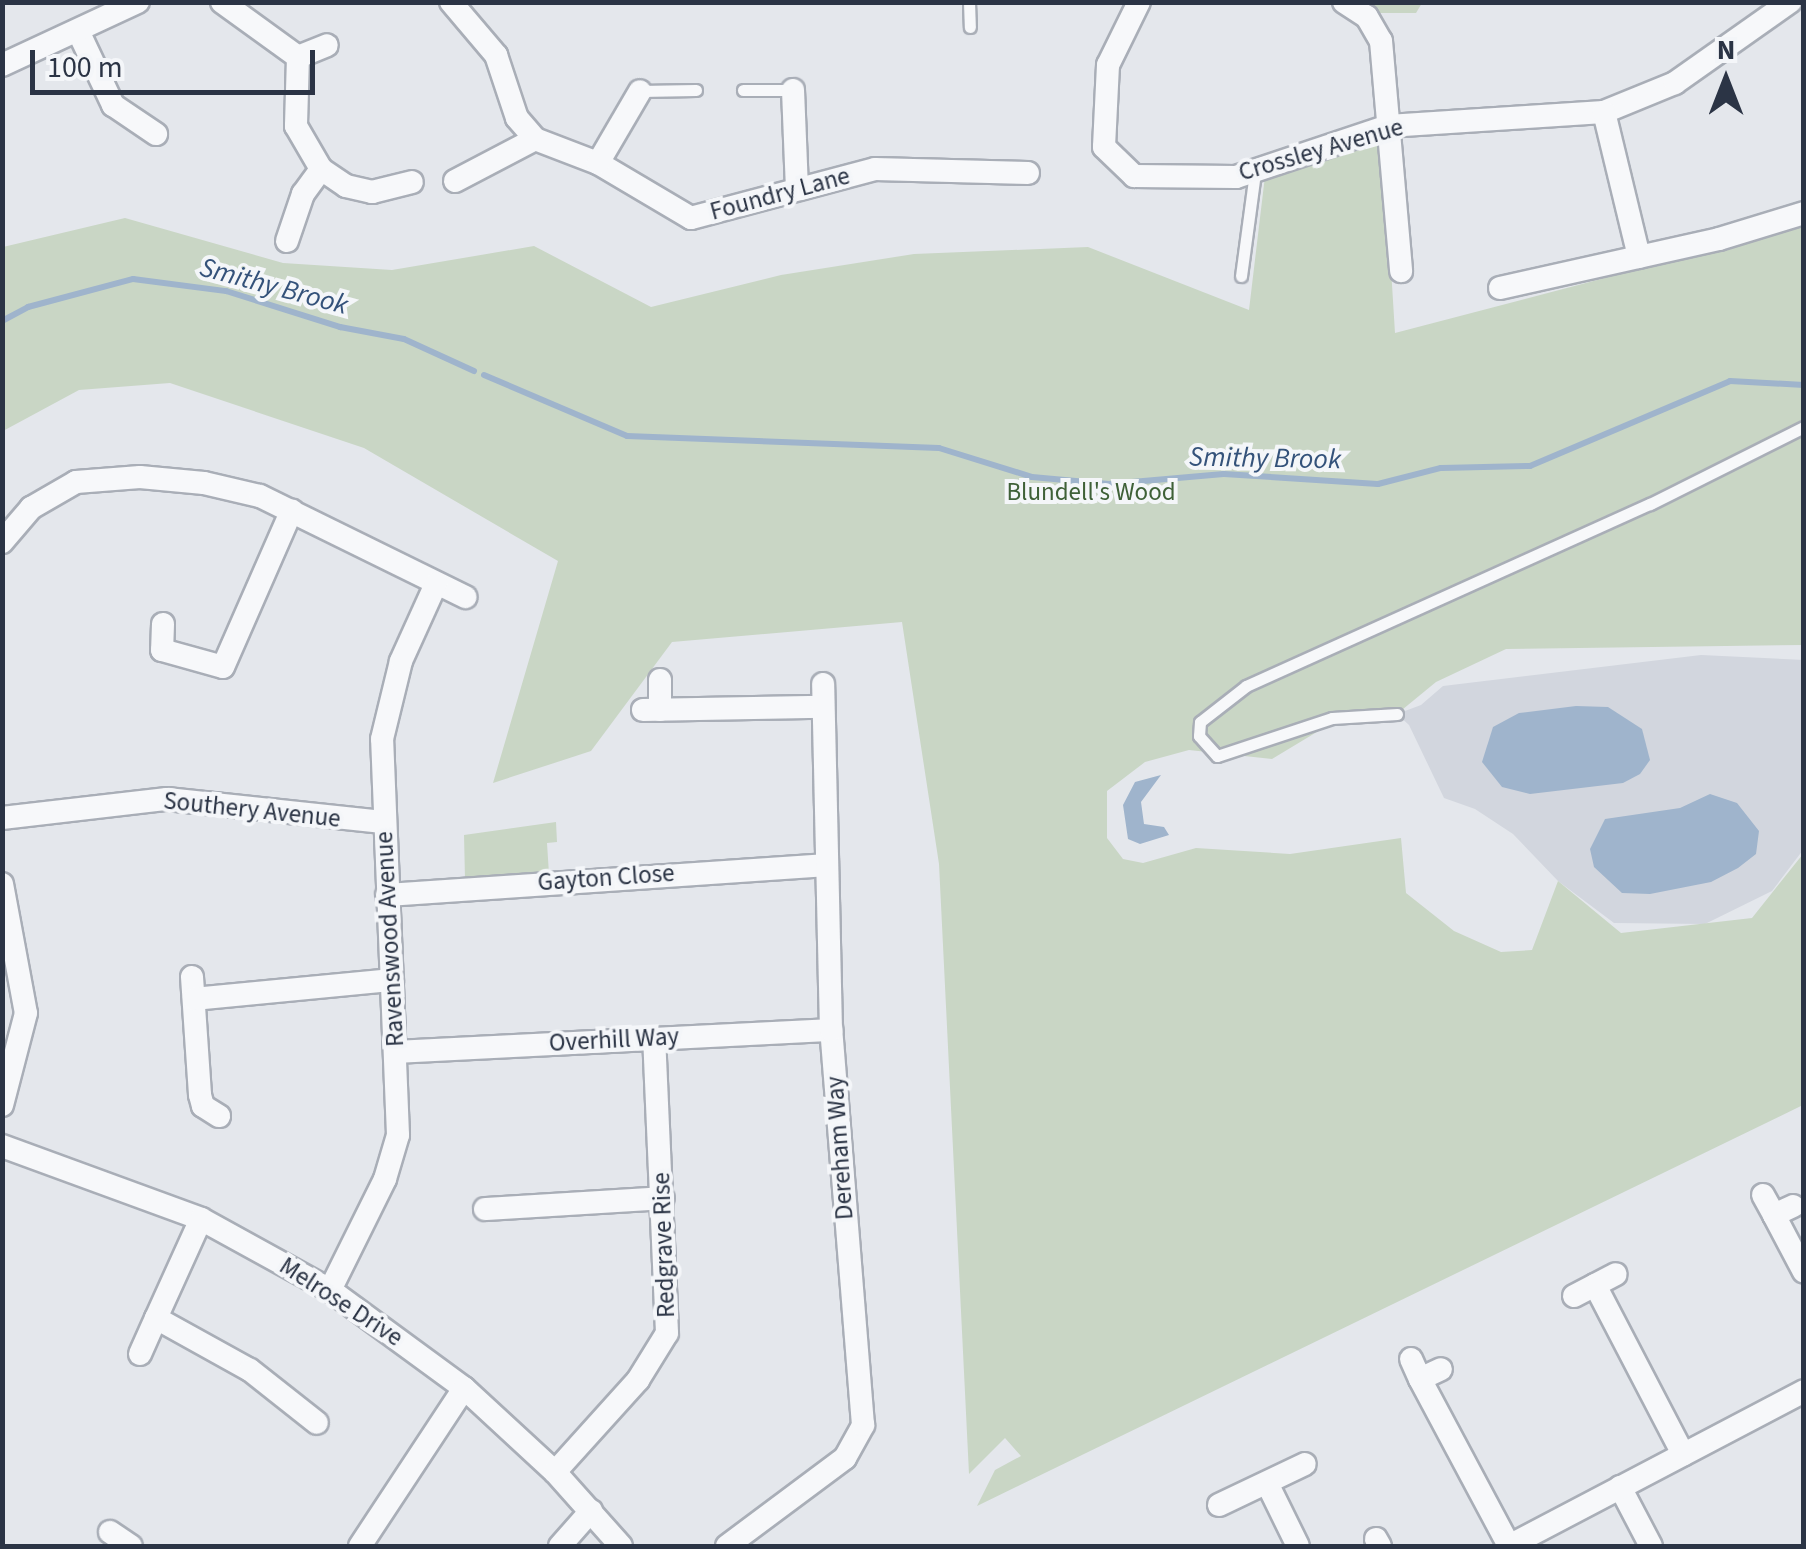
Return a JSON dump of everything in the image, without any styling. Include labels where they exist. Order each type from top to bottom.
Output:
[{"type":"street","points":[[2,66],[80,33],[138,2]]},
{"type":"street","points":[[222,2],[298,57]]},
{"type":"street","points":[[450,2],[496,54],[517,118],[535,139],[455,180]]},
{"type":"street","name":"Crossley Avenue","points":[[1139,2],[1108,65],[1104,147],[1114,163],[1134,176],[1255,172],[1388,126],[1604,112],[1675,83],[1790,2]]},
{"type":"street","points":[[1344,2],[1367,17],[1380,41],[1401,272]]},
{"type":"street","points":[[80,33],[113,105],[156,134]]},
{"type":"street","points":[[298,57],[327,45]]},
{"type":"street","points":[[298,57],[296,126],[320,168],[346,186],[372,192],[412,182]]},
{"type":"street","points":[[793,90],[798,188]]},
{"type":"street","points":[[598,164],[640,91]]},
{"type":"street","points":[[1604,112],[1639,256]]},
{"type":"street","name":"Foundry Lane","points":[[535,139],[598,164],[691,218],[875,168],[1028,173]]},
{"type":"street","points":[[287,241],[320,168]]},
{"type":"street","points":[[1500,288],[1804,213]]},
{"type":"street","points":[[2,542],[48,494],[103,478],[204,483],[260,496],[465,597]]},
{"type":"street","points":[[163,624],[162,650],[223,667],[292,510]]},
{"type":"street","name":"Ravenswood Avenue","points":[[330,1290],[393,1156],[396,1052],[383,822],[385,712],[436,584]]},
{"type":"street","name":"Dereham Way","points":[[660,680],[652,710],[823,696],[824,865],[832,1030],[864,1425],[844,1458],[727,1546]]},
{"type":"street","name":"Southery Avenue","points":[[2,818],[167,799],[383,822]]},
{"type":"street","name":"Gayton Close","points":[[387,895],[824,865]]},
{"type":"street","points":[[2,884],[26,1013],[2,1104]]},
{"type":"street","points":[[219,1116],[203,1106],[200,1096],[193,988],[392,980]]},
{"type":"street","name":"Overhill Way","points":[[396,1052],[832,1030]]},
{"type":"street","name":"Redgrave Rise","points":[[555,1472],[662,1349],[669,1314],[654,1038]]},
{"type":"street","name":"Melrose Drive","points":[[2,1146],[201,1219],[330,1290],[464,1388],[555,1472],[622,1546]]},
{"type":"street","points":[[486,1210],[662,1198]]},
{"type":"street","points":[[1777,1206],[1804,1272]]},
{"type":"street","points":[[513,1208],[514,1232]]},
{"type":"street","points":[[140,1354],[201,1219]]},
{"type":"street","points":[[1574,1296],[1606,1280],[1684,1454]]},
{"type":"street","points":[[156,1318],[250,1370],[318,1422]]},
{"type":"street","points":[[1424,1369],[1509,1546],[1804,1391]]},
{"type":"street","points":[[360,1546],[464,1388]]},
{"type":"street","points":[[1219,1505],[1305,1464]]},
{"type":"street","points":[[1266,1482],[1298,1546]]},
{"type":"street","points":[[1620,1487],[1651,1546]]},
{"type":"street","points":[[560,1546],[591,1511]]},
{"type":"street","points":[[110,1532],[131,1546]]},
{"type":"lane","points":[[969,2],[970,27]]},
{"type":"lane","points":[[640,91],[696,90]]},
{"type":"lane","points":[[742,90],[793,90]]},
{"type":"lane","points":[[1240,276],[1255,172]]},
{"type":"lane","points":[[1397,714],[1332,718],[1217,756],[1199,736],[1200,722],[1222,699],[1246,686],[1650,504],[1804,427]]},
{"type":"shaded area","points":[[1701,655],[1804,660],[1803,850],[1772,891],[1705,924],[1614,923],[1558,881],[1513,834],[1475,809],[1444,798],[1409,725],[1397,714],[1421,705],[1443,686]]},
{"type":"green space","points":[[1361,3],[1422,3],[1416,13],[1376,13]]},
{"type":"green space","name":"Blundell's Wood","points":[[1383,139],[1395,333],[1803,226],[1803,645],[1506,649],[1436,682],[1397,714],[1340,718],[1272,759],[1189,750],[1145,762],[1107,791],[1107,838],[1123,859],[1143,863],[1196,848],[1290,854],[1401,838],[1406,893],[1454,931],[1501,952],[1532,950],[1558,881],[1621,933],[1752,918],[1803,854],[1803,1105],[977,1506],[995,1470],[1021,1456],[1005,1438],[969,1474],[939,864],[902,622],[672,642],[591,751],[493,783],[558,561],[364,448],[170,383],[79,390],[3,431],[3,247],[125,218],[283,263],[392,270],[534,246],[651,307],[781,275],[914,254],[1088,247],[1249,310],[1265,176]]},
{"type":"green space","points":[[556,822],[557,842],[547,843],[549,874],[465,879],[464,835]]},
{"type":"water","points":[[1576,706],[1608,707],[1642,729],[1650,760],[1640,774],[1623,783],[1530,794],[1502,787],[1482,762],[1493,727],[1519,713]]},
{"type":"water","points":[[1161,775],[1141,802],[1144,824],[1164,827],[1169,835],[1140,844],[1128,839],[1123,805],[1135,782]]},
{"type":"water","points":[[1710,794],[1737,803],[1759,831],[1756,854],[1738,868],[1711,882],[1650,894],[1622,893],[1594,867],[1590,849],[1605,819],[1680,808]]},
{"type":"waterway","name":"Smithy Brook","points":[[2,321],[28,307],[133,279],[226,291],[340,327],[404,339],[474,371]]},
{"type":"waterway","name":"Smithy Brook","points":[[484,375],[627,436],[939,448],[1032,477],[1109,484],[1224,474],[1378,484],[1441,468],[1530,466],[1730,381],[1804,385]]}]
